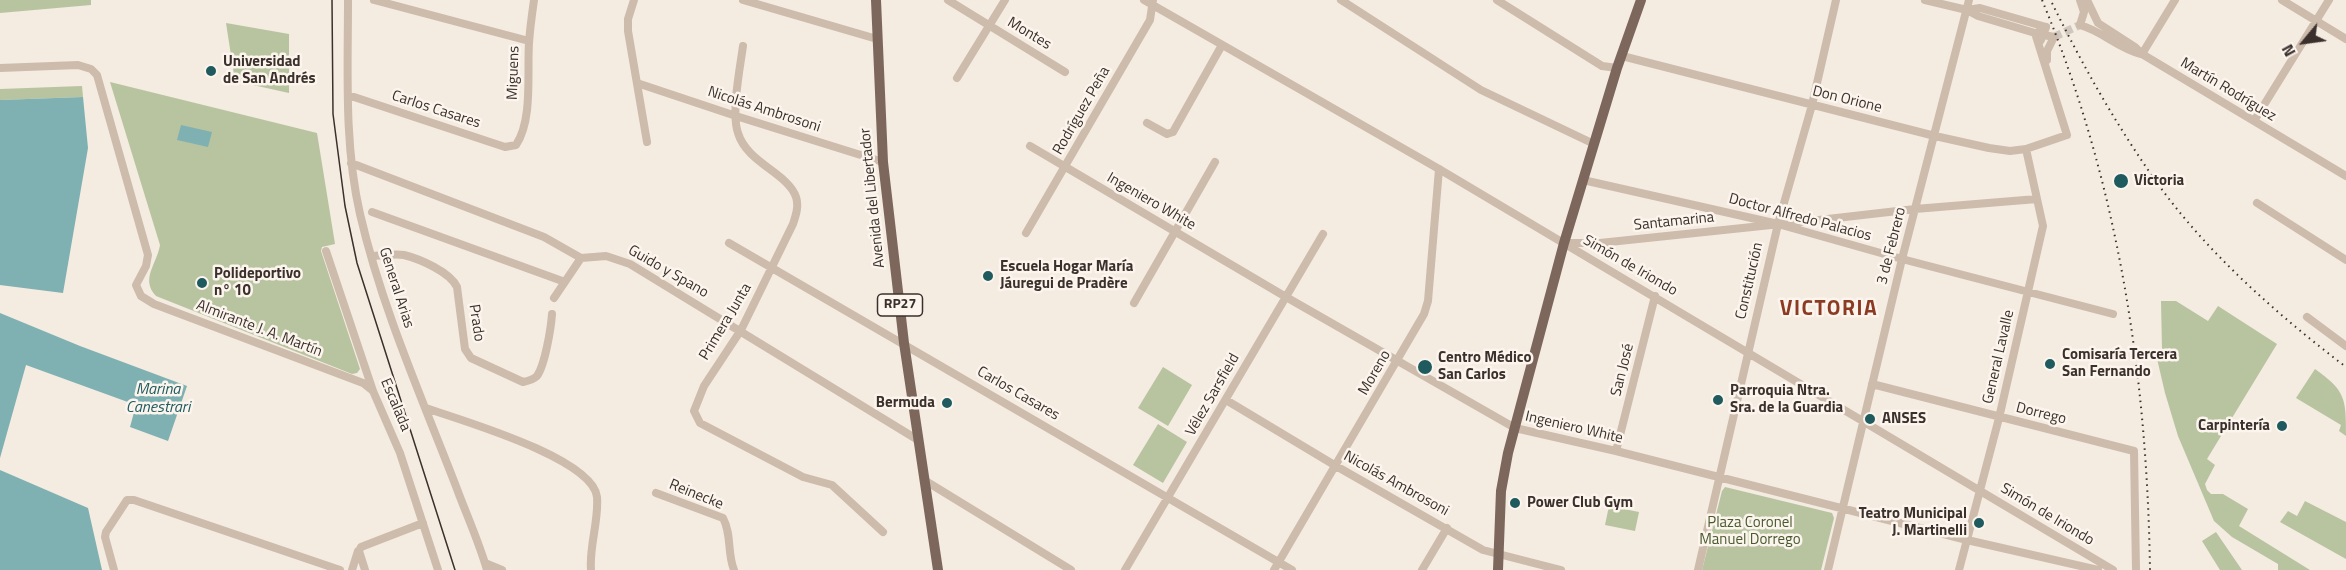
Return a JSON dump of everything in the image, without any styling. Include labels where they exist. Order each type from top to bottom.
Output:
[{"type":"main road","name":"Avenida del Libertador","points":[[876,0],[883,162],[904,343],[938,570]]},
{"type":"main road","points":[[1498,570],[1502,482],[1515,428],[1564,243],[1617,68],[1641,0]]},
{"type":"street","name":"General Arias","points":[[348,0],[351,163],[359,211],[398,338],[486,566]]},
{"type":"street","points":[[374,0],[529,41]]},
{"type":"street","name":"Miguens","points":[[516,145],[522,137],[526,118],[529,41],[534,0]]},
{"type":"street","points":[[634,0],[628,19],[628,31],[647,142]]},
{"type":"street","points":[[743,0],[877,39]]},
{"type":"street","name":"Montes","points":[[948,0],[1065,72]]},
{"type":"street","points":[[957,78],[1005,0]]},
{"type":"street","name":"Simón de Iriondo","points":[[1144,0],[1153,3],[1655,296],[1980,491],[2097,567],[2113,570]]},
{"type":"street","points":[[1341,0],[1481,90],[1594,144]]},
{"type":"street","points":[[1497,0],[1602,66],[1617,68]]},
{"type":"street","name":"Constitución","points":[[1698,570],[1747,352],[1778,225],[1812,105],[1836,0]]},
{"type":"street","points":[[1925,0],[2031,25],[2044,35],[2054,38],[2048,45],[2046,57],[2066,118],[2067,135]]},
{"type":"street","name":"3 de Febrero","points":[[1827,570],[1902,259],[1969,0]]},
{"type":"street","points":[[2080,0],[2084,12],[2080,25],[2130,52],[2142,54],[2175,0]]},
{"type":"street","name":"Martín Rodríguez","points":[[2087,0],[2099,24],[2142,54],[2346,176]]},
{"type":"street","points":[[2282,0],[2346,39]]},
{"type":"street","points":[[2254,121],[2329,0]]},
{"type":"street","name":"Rodríguez Peña","points":[[1026,233],[1150,20],[1153,3]]},
{"type":"street","points":[[1967,10],[1980,8],[2046,27],[2040,42]]},
{"type":"street","points":[[1967,10],[1978,16],[2035,33],[2040,42],[2067,135]]},
{"type":"street","points":[[1147,123],[1167,134],[1173,132],[1222,45]]},
{"type":"street","name":"Primera Junta","points":[[742,46],[736,116],[737,132],[746,150],[788,184],[796,196],[797,209],[793,224],[773,268],[741,330],[704,386],[694,411],[700,423],[782,467],[803,477],[832,485],[883,532]]},
{"type":"street","name":"Don Orione","points":[[1622,56],[1935,136],[2010,151],[2026,149],[2067,135]]},
{"type":"street","name":"Almirante J. A. Martín","points":[[0,68],[78,65],[92,69],[97,75],[148,255],[146,266],[137,279],[137,291],[147,301],[363,383],[374,391]]},
{"type":"street","name":"Nicolás Ambrosoni","points":[[637,83],[883,162]]},
{"type":"street","name":"Carlos Casares","points":[[348,95],[505,147],[516,145]]},
{"type":"street","name":"Ingeniero White","points":[[1030,146],[1286,297],[1515,428],[1616,451],[1967,540],[2097,567]]},
{"type":"street","name":"General Lavalle","points":[[1959,570],[1999,417],[2043,226],[2026,149]]},
{"type":"street","points":[[1134,303],[1215,162]]},
{"type":"street","points":[[351,163],[544,237],[581,258],[554,298]]},
{"type":"street","name":"Moreno","points":[[1276,566],[1424,314],[1428,301],[1439,169]]},
{"type":"street","name":"Doctor Alfredo Palacios","points":[[1583,180],[1778,225],[2113,314]]},
{"type":"street","name":"Santamarina","points":[[1564,243],[1600,243],[1915,209],[2037,199]]},
{"type":"street","points":[[2258,203],[2346,260]]},
{"type":"street","points":[[372,212],[565,282]]},
{"type":"street","name":"Vélez Sarsfield","points":[[1125,570],[1323,234]]},
{"type":"street","name":"Carlos Casares","points":[[729,243],[1168,497],[1276,566],[1292,570]]},
{"type":"street","name":"Escalada","points":[[326,250],[374,391],[400,453],[438,570]]},
{"type":"street","name":"Prado","points":[[371,256],[404,255],[445,272],[457,287],[465,349],[471,358],[524,382],[537,375],[549,338],[552,314]]},
{"type":"street","name":"Guido y Spano","points":[[581,258],[606,256],[630,264],[918,440]]},
{"type":"street","name":"San José","points":[[1616,451],[1655,296]]},
{"type":"street","points":[[2307,317],[2346,346]]},
{"type":"street","name":"Dorrego","points":[[1872,384],[2134,451],[2136,570]]},
{"type":"street","name":"Nicolás Ambrosoni","points":[[1226,400],[1335,466],[1483,550],[1560,570]]},
{"type":"street","points":[[426,408],[509,437],[574,468],[594,488],[597,496],[591,570]]},
{"type":"street","points":[[924,480],[1071,570]]},
{"type":"street","name":"Reinecke","points":[[656,493],[723,518],[728,527],[729,558],[726,570]]},
{"type":"street","points":[[114,570],[105,537],[127,500],[145,504],[340,570]]},
{"type":"street","points":[[352,570],[359,551],[367,543],[423,523]]},
{"type":"street","points":[[1422,570],[1447,528]]},
{"type":"street","points":[[359,551],[365,570]]},
{"type":"street","name":"Reinecke","points":[[729,558],[735,570]]},
{"type":"street","points":[[486,566],[502,570]]},
{"type":"green space","points":[[0,0],[91,0],[91,5],[0,13]]},
{"type":"green space","points":[[226,23],[289,34],[289,93],[235,81]]},
{"type":"green space","points":[[110,82],[317,133],[335,244],[322,247],[321,251],[360,369],[357,373],[352,374],[156,296],[151,290],[149,277],[160,245]]},
{"type":"green space","points":[[82,86],[83,97],[0,100],[0,89]]},
{"type":"green space","points":[[2161,301],[2176,301],[2208,321],[2218,306],[2277,344],[2207,459],[2215,465],[2205,484],[2211,494],[2223,494],[2248,509],[2239,526],[2310,570],[2278,570],[2278,564],[2232,537],[2214,521],[2178,436],[2165,393],[2155,350],[2162,349]]},
{"type":"green space","points":[[1163,367],[1192,385],[1168,426],[1138,408]]},
{"type":"green space","points":[[2315,369],[2333,384],[2342,397],[2346,413],[2346,436],[2339,431],[2341,425],[2296,398]]},
{"type":"green space","points":[[1158,424],[1187,442],[1163,483],[1133,465]]},
{"type":"green space","name":"Plaza Coronel Manuel Dorrego","points":[[1725,487],[1832,513],[1834,518],[1821,570],[1702,570],[1722,491]]},
{"type":"green space","points":[[2305,501],[2346,522],[2346,559],[2280,522],[2288,511],[2297,516]]},
{"type":"green space","points":[[1609,506],[1639,512],[1635,531],[1605,525]]},
{"type":"green space","points":[[2216,532],[2242,570],[2220,570],[2202,541]]},
{"type":"water","points":[[83,97],[88,148],[63,293],[0,285],[0,100]]},
{"type":"water","points":[[181,125],[212,132],[208,147],[177,140]]},
{"type":"water","name":"Marina Canestrari","points":[[0,313],[187,386],[168,441],[130,427],[136,405],[26,365],[0,458]]},
{"type":"water","points":[[0,470],[88,508],[102,570],[0,570]]},
{"type":"tunnel","points":[[2054,37],[2080,25]]},
{"type":"tram line","points":[[332,0],[333,114],[345,206],[357,263],[455,570]]},
{"type":"railway","points":[[2042,0],[2091,139],[2109,209],[2123,280],[2135,351],[2143,424],[2150,570]]},
{"type":"railway","points":[[2052,3],[2117,123],[2182,216],[2248,285],[2346,367]]},
{"type":"place","name":"Universidad de San Andrés","points":[[211,71]]},
{"type":"place","name":"Victoria","points":[[2121,181]]},
{"type":"place","name":"Escuela Hogar María Jáuregui de Pradère","points":[[988,276]]},
{"type":"place","name":"Polideportivo n° 10","points":[[202,283]]},
{"type":"place","name":"Comisaría Tercera San Fernando","points":[[2050,364]]},
{"type":"place","name":"Centro Médico San Carlos","points":[[1425,367]]},
{"type":"place","name":"Parroquia Ntra. Sra. de la Guardia","points":[[1718,400]]},
{"type":"place","name":"Bermuda","points":[[947,403]]},
{"type":"place","name":"ANSES","points":[[1870,419]]},
{"type":"place","name":"Carpintería","points":[[2282,426]]},
{"type":"place","name":"Power Club Gym","points":[[1515,503]]},
{"type":"place","name":"Teatro Municipal J. Martinelli","points":[[1979,523]]},
{"type":"district","name":"VICTORIA","points":[[1829,310]]}]
